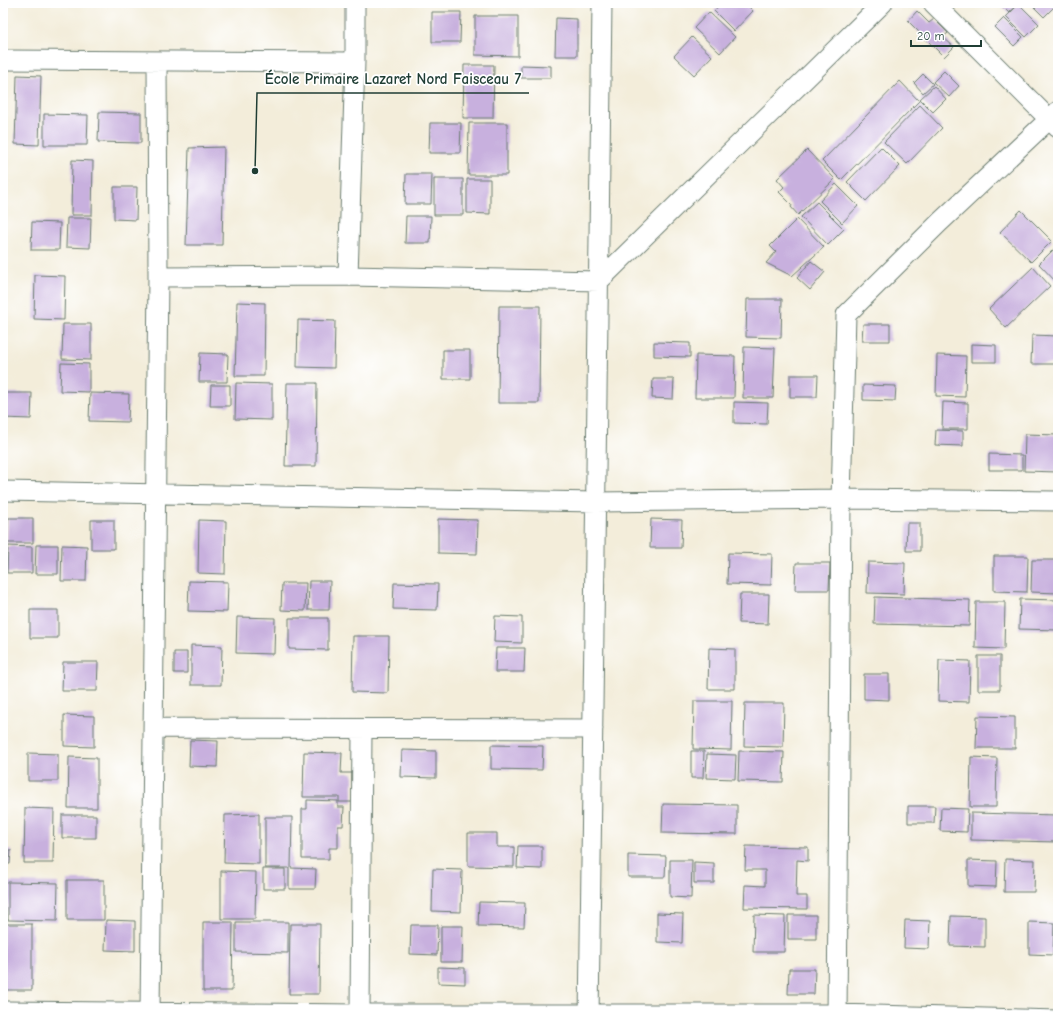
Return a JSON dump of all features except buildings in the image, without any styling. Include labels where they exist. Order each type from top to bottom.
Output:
[{"type":"street","points":[[348,276],[355,62],[355,3]]},
{"type":"street","points":[[158,277],[348,276],[599,281],[883,3]]},
{"type":"street","points":[[837,1017],[842,499],[846,315],[940,222],[1055,120],[933,3]]},
{"type":"street","points":[[589,1017],[599,281],[605,5]]},
{"type":"street","points":[[3,60],[355,62]]},
{"type":"street","points":[[150,1012],[158,277],[157,61]]},
{"type":"street","points":[[3,491],[596,502],[842,499],[1058,501]]},
{"type":"street","points":[[153,728],[593,729]]},
{"type":"street","points":[[360,1014],[362,729]]},
{"type":"street","points":[[3,1011],[1058,1020]]},
{"type":"place","name":"École Primaire Lazaret Nord Faisceau 7","points":[[255,171]]}]
